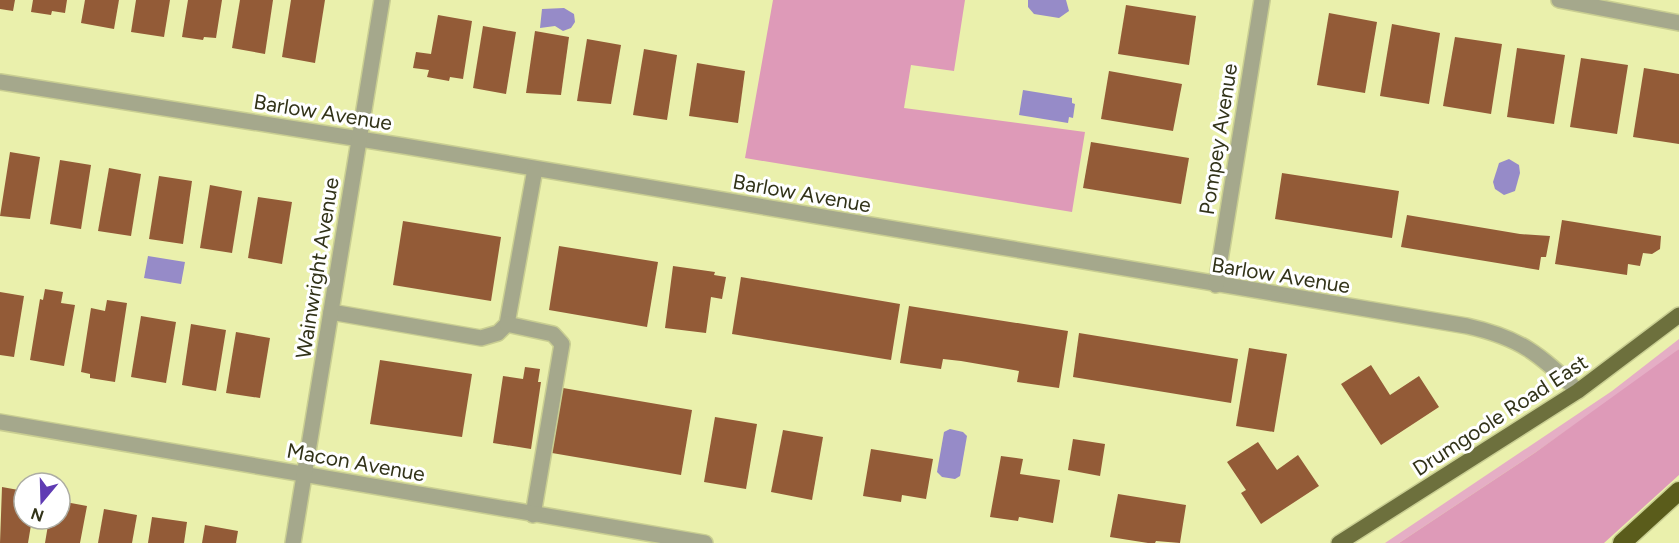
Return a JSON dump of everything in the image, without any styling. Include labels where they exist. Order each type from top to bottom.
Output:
[{"type":"highway","points":[[1622,543],[1679,491]]},
{"type":"main road","name":"Drumgoole Road East","points":[[1339,543],[1578,391],[1679,315]]},
{"type":"street","name":"Wainwright Avenue","points":[[293,543],[382,0]]},
{"type":"street","name":"Pompey Avenue","points":[[1216,285],[1262,0]]},
{"type":"street","points":[[1558,0],[1679,23]]},
{"type":"street","name":"Barlow Avenue","points":[[0,82],[360,139],[1497,333],[1512,338],[1538,353],[1578,391]]},
{"type":"street","points":[[331,312],[481,338],[498,333],[507,324],[536,169]]},
{"type":"street","points":[[507,324],[553,334],[562,344],[533,515]]},
{"type":"street","name":"Macon Avenue","points":[[0,422],[705,543]]},
{"type":"shaded area","points":[[773,0],[965,0],[954,71],[911,65],[904,108],[1085,132],[1072,212],[745,158]]},
{"type":"shaded area","points":[[1028,0],[1066,0],[1069,11],[1059,18],[1034,14],[1028,7]]},
{"type":"shaded area","points":[[564,8],[574,14],[575,22],[571,28],[563,31],[555,26],[540,28],[542,9]]},
{"type":"shaded area","points":[[1023,90],[1072,98],[1072,103],[1075,104],[1073,118],[1069,117],[1068,123],[1019,115]]},
{"type":"shaded area","points":[[1509,159],[1519,165],[1520,173],[1515,191],[1504,195],[1495,189],[1493,182],[1499,163]]},
{"type":"shaded area","points":[[148,256],[185,262],[181,284],[144,278]]},
{"type":"shaded area","points":[[1679,339],[1679,349],[1664,362],[1536,452],[1399,543],[1385,543],[1612,391]]},
{"type":"shaded area","points":[[1679,349],[1679,475],[1604,543],[1399,543],[1536,452]]},
{"type":"shaded area","points":[[950,429],[963,432],[967,436],[960,476],[955,479],[942,477],[937,472],[944,432]]},
{"type":"building","points":[[0,0],[15,0],[13,11],[0,9]]},
{"type":"building","points":[[33,0],[67,0],[65,13],[52,11],[51,15],[31,12]]},
{"type":"building","points":[[85,0],[119,0],[114,29],[81,23]]},
{"type":"building","points":[[136,0],[170,0],[164,37],[131,32]]},
{"type":"building","points":[[188,0],[222,0],[216,38],[204,37],[203,40],[182,37]]},
{"type":"building","points":[[240,0],[273,0],[265,54],[232,48]]},
{"type":"building","points":[[291,0],[325,0],[315,63],[282,57]]},
{"type":"building","points":[[1126,5],[1196,16],[1189,65],[1118,54]]},
{"type":"building","points":[[1329,13],[1377,22],[1365,93],[1317,85]]},
{"type":"building","points":[[438,15],[472,21],[463,79],[450,77],[449,81],[427,77],[429,70],[413,68],[416,52],[431,54]]},
{"type":"building","points":[[1392,24],[1440,33],[1429,104],[1380,96]]},
{"type":"building","points":[[483,26],[516,32],[506,94],[473,88]]},
{"type":"building","points":[[535,31],[569,37],[561,95],[526,93]]},
{"type":"building","points":[[1455,37],[1502,44],[1491,114],[1443,106]]},
{"type":"building","points":[[587,39],[621,45],[611,104],[577,101]]},
{"type":"building","points":[[1517,48],[1565,55],[1554,124],[1507,117]]},
{"type":"building","points":[[644,49],[677,55],[667,120],[633,115]]},
{"type":"building","points":[[1581,58],[1628,65],[1617,134],[1570,127]]},
{"type":"building","points":[[697,63],[745,71],[738,123],[689,116]]},
{"type":"building","points":[[1644,68],[1679,74],[1679,144],[1633,137]]},
{"type":"building","points":[[1109,71],[1182,84],[1173,131],[1101,119]]},
{"type":"building","points":[[1091,142],[1189,158],[1181,204],[1083,188]]},
{"type":"building","points":[[10,152],[40,157],[30,219],[0,216]]},
{"type":"building","points":[[60,160],[91,165],[81,229],[50,224]]},
{"type":"building","points":[[109,168],[141,174],[131,236],[98,231]]},
{"type":"building","points":[[1282,173],[1399,191],[1392,238],[1275,219]]},
{"type":"building","points":[[159,176],[192,181],[183,244],[149,239]]},
{"type":"building","points":[[210,185],[242,191],[232,253],[200,248]]},
{"type":"building","points":[[258,197],[292,202],[282,264],[248,258]]},
{"type":"building","points":[[1407,215],[1520,234],[1550,236],[1546,257],[1541,257],[1539,270],[1401,247]]},
{"type":"building","points":[[1562,220],[1661,236],[1660,249],[1652,254],[1643,253],[1640,266],[1628,264],[1627,275],[1555,264]]},
{"type":"building","points":[[403,221],[501,237],[491,301],[393,285]]},
{"type":"building","points":[[559,246],[658,262],[647,327],[549,310]]},
{"type":"building","points":[[673,266],[715,272],[714,275],[726,277],[722,299],[711,297],[706,333],[665,328]]},
{"type":"building","points":[[741,277],[900,304],[891,360],[732,334]]},
{"type":"building","points":[[45,289],[63,292],[61,303],[75,305],[64,366],[30,360],[40,299],[43,300]]},
{"type":"building","points":[[0,292],[24,296],[14,357],[0,355]]},
{"type":"building","points":[[107,300],[127,303],[115,382],[90,378],[90,374],[81,372],[91,308],[105,311]]},
{"type":"building","points":[[909,306],[1068,331],[1059,388],[1017,382],[1019,371],[961,361],[943,359],[941,369],[900,363]]},
{"type":"building","points":[[141,316],[176,322],[166,383],[131,377]]},
{"type":"building","points":[[191,324],[226,330],[216,391],[182,385]]},
{"type":"building","points":[[236,332],[270,338],[260,398],[226,393]]},
{"type":"building","points":[[1079,333],[1238,359],[1231,403],[1073,377]]},
{"type":"building","points":[[1249,348],[1287,354],[1274,432],[1236,426]]},
{"type":"building","points":[[380,360],[472,374],[462,437],[370,424]]},
{"type":"building","points":[[1371,365],[1390,395],[1419,376],[1439,407],[1381,445],[1341,384]]},
{"type":"building","points":[[525,367],[540,369],[538,382],[541,382],[531,449],[493,443],[503,376],[523,379]]},
{"type":"building","points":[[563,388],[692,410],[681,475],[552,453]]},
{"type":"building","points":[[715,417],[757,424],[746,489],[704,482]]},
{"type":"building","points":[[783,430],[823,437],[812,500],[771,492]]},
{"type":"building","points":[[1073,439],[1105,444],[1100,476],[1068,470]]},
{"type":"building","points":[[1258,442],[1277,470],[1298,455],[1319,486],[1261,524],[1241,493],[1246,490],[1227,462]]},
{"type":"building","points":[[871,449],[933,459],[926,499],[902,495],[901,502],[863,496]]},
{"type":"building","points":[[1001,456],[1023,459],[1020,474],[1060,480],[1053,523],[1019,517],[1018,521],[990,517]]},
{"type":"building","points":[[2,487],[12,489],[12,531],[30,531],[28,543],[0,543]]},
{"type":"building","points":[[1118,494],[1186,505],[1180,543],[1156,541],[1148,543],[1110,537]]},
{"type":"building","points":[[72,503],[87,506],[80,543],[45,543],[47,531],[72,531]]},
{"type":"building","points":[[104,509],[137,515],[132,543],[98,543]]},
{"type":"building","points":[[152,517],[187,522],[184,543],[148,543]]},
{"type":"building","points":[[205,525],[238,531],[236,543],[202,543]]}]
